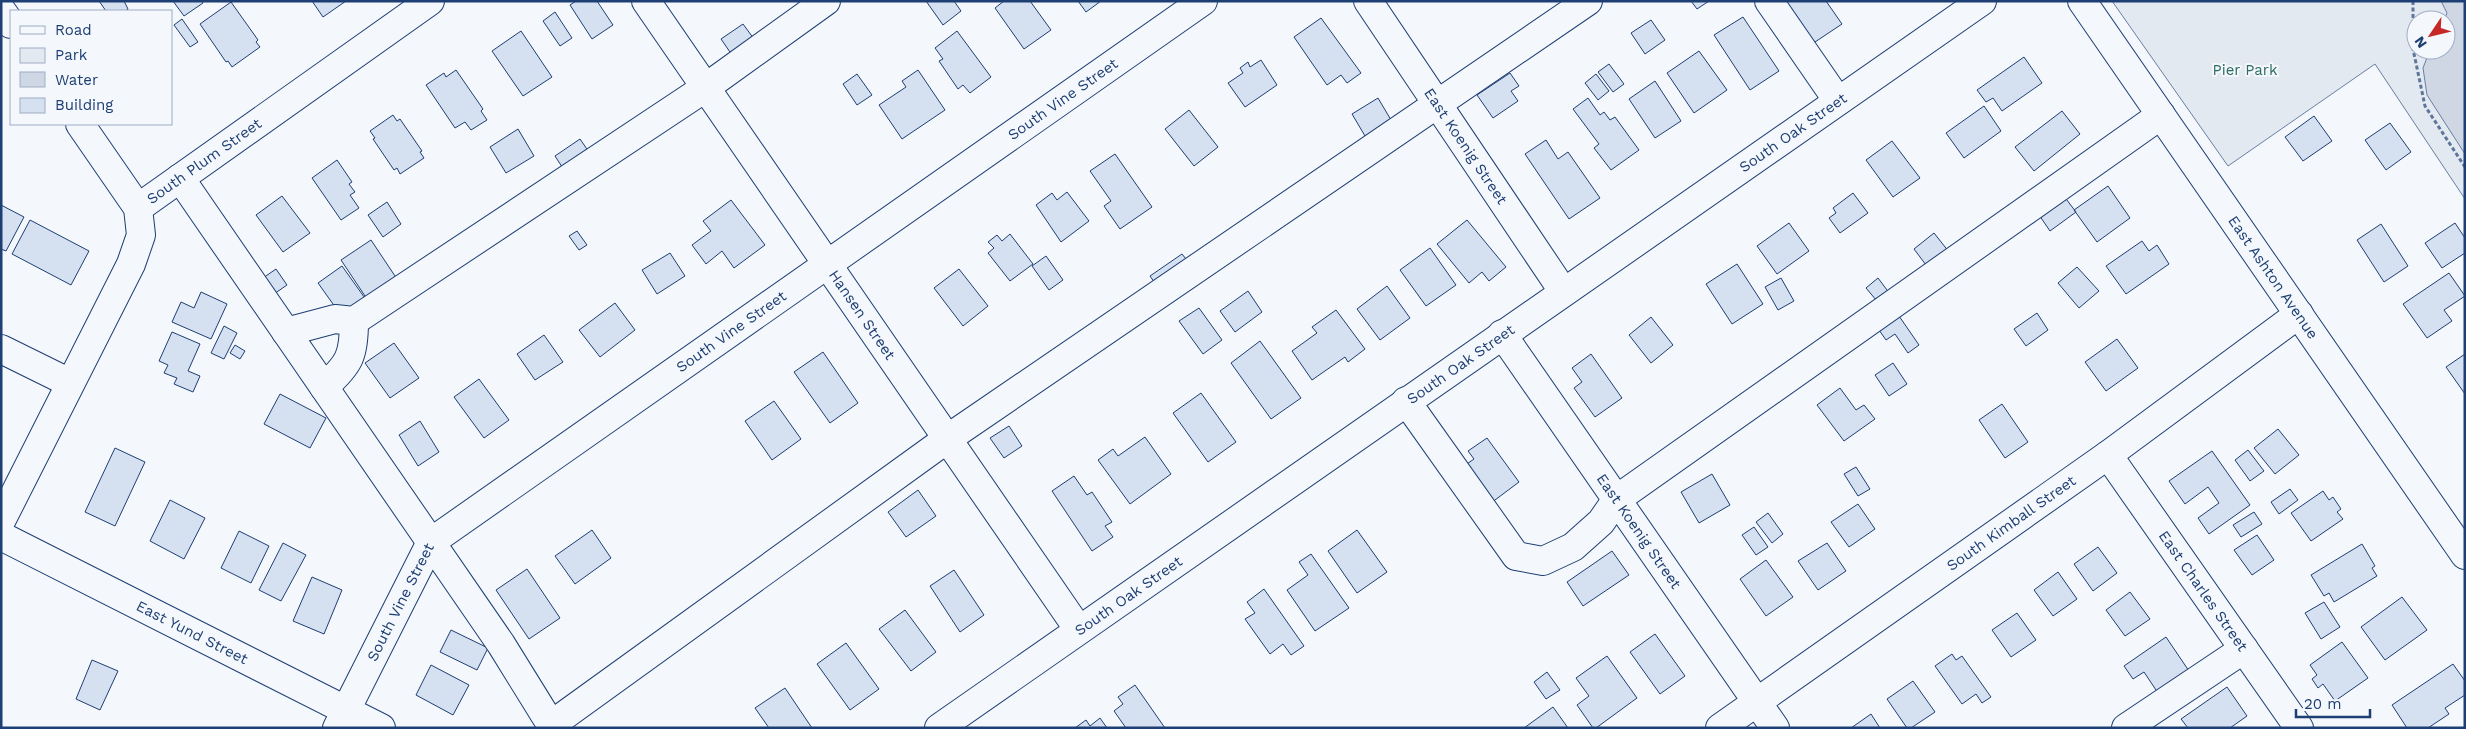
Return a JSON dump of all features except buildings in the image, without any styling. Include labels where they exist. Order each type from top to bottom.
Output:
[{"type":"street","name":"South Plum Street","points":[[1,521],[134,257],[142,235],[138,208],[430,1]]},
{"type":"street","name":"Hansen Street","points":[[646,1],[1079,630]]},
{"type":"street","points":[[286,332],[335,319],[354,321],[705,88],[826,1]]},
{"type":"street","name":"South Vine Street","points":[[342,719],[431,542],[1203,1]]},
{"type":"street","name":"East Koenig Street","points":[[1368,1],[1563,291]]},
{"type":"street","points":[[180,178],[501,644],[552,726],[947,439],[1588,1]]},
{"type":"street","points":[[1769,1],[1838,101]]},
{"type":"street","name":"South Oak Street","points":[[939,728],[1563,291],[1982,1]]},
{"type":"street","name":"East Ashton Avenue","points":[[2082,1],[2465,554]]},
{"type":"street","points":[[1,10],[10,23]]},
{"type":"street","points":[[1406,401],[1516,556],[1543,561],[1573,547],[1600,522],[1617,499],[2161,115]]},
{"type":"street","points":[[81,125],[138,208]]},
{"type":"street","name":"South Kimball Street","points":[[1720,728],[2108,455],[2299,314]]},
{"type":"street","points":[[324,387],[341,372],[354,348],[354,321]]},
{"type":"street","name":"East Koenig Street","points":[[1502,334],[1776,728]]},
{"type":"street","points":[[1,349],[70,383]]},
{"type":"street","name":"East Charles Street","points":[[2108,455],[2299,728]]},
{"type":"street","name":"East Yund Street","points":[[1,536],[342,719],[381,728]]},
{"type":"street","points":[[2126,728],[2244,649]]},
{"type":"path","points":[[2413,1],[2413,48],[2425,106],[2465,167]]},
{"type":"green space","name":"Pier Park","points":[[2112,1],[2465,1],[2465,199],[2375,64],[2228,166]]},
{"type":"water","points":[[2441,1],[2465,1],[2465,154],[2427,95],[2423,68],[2426,60],[2456,60],[2456,10],[2446,10]]}]
